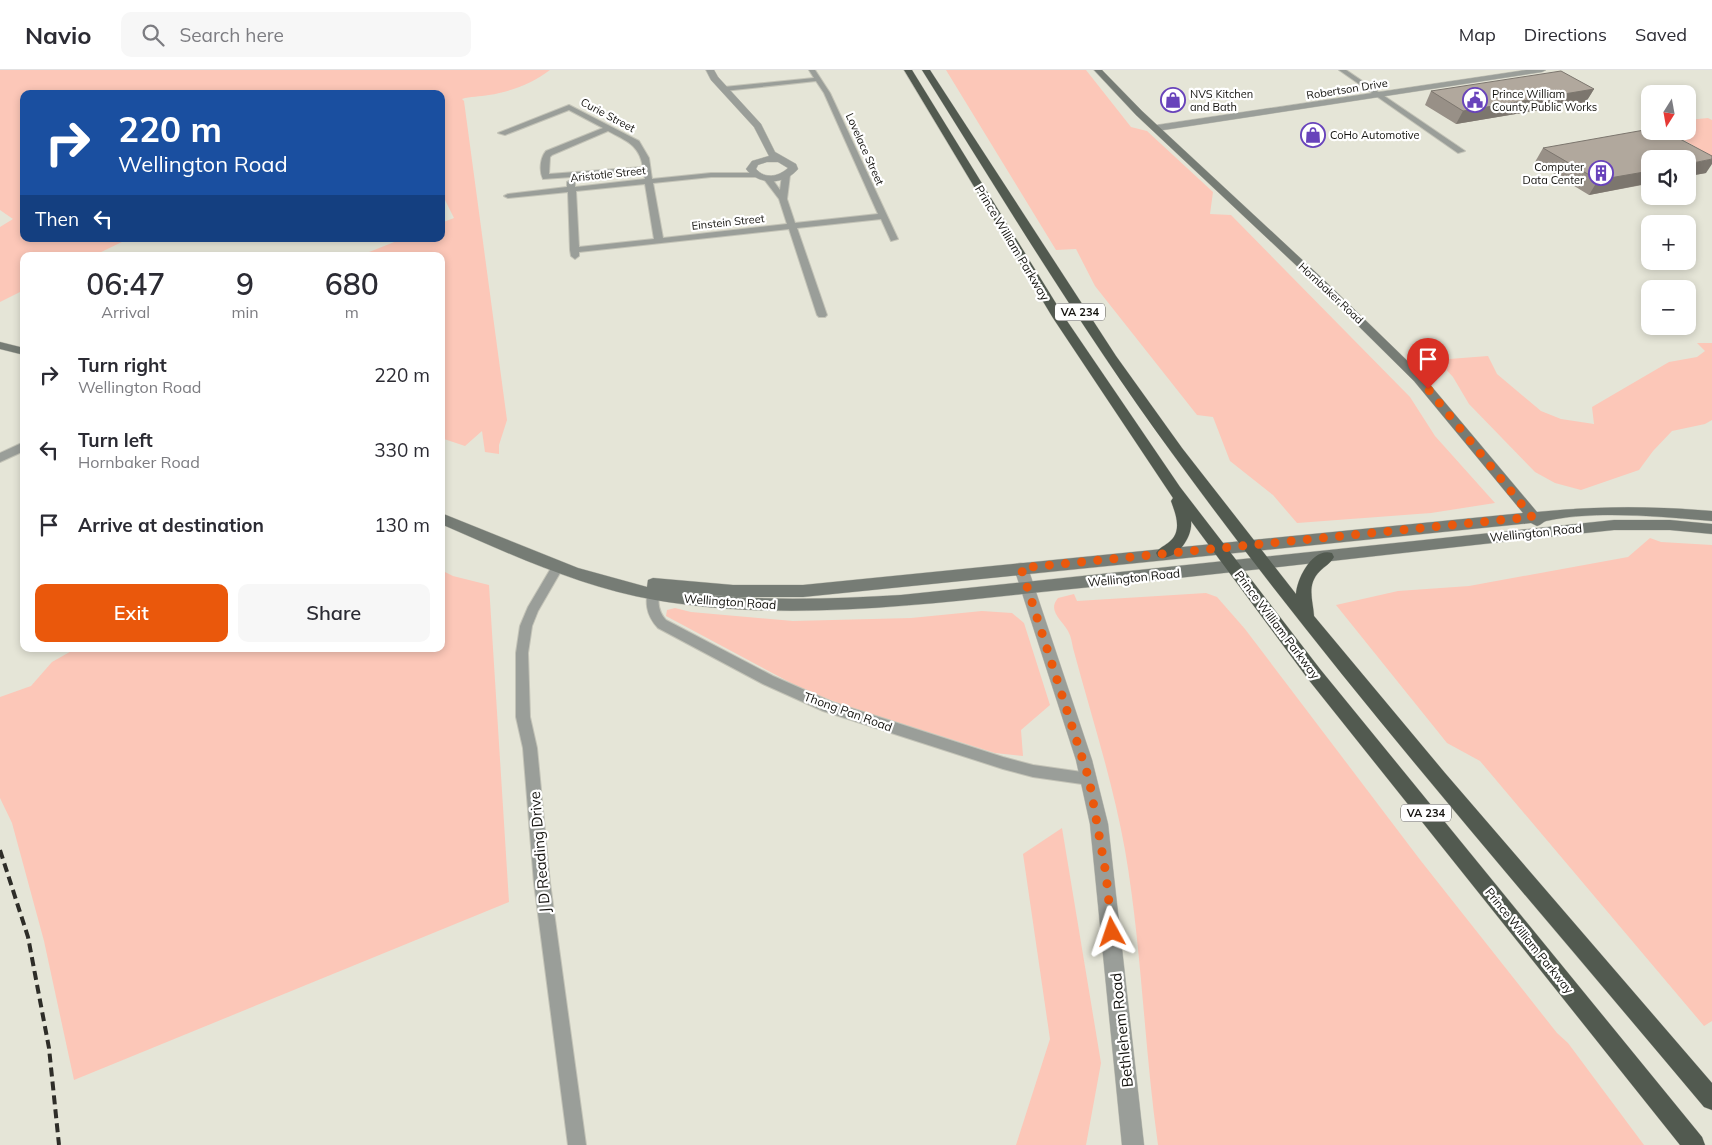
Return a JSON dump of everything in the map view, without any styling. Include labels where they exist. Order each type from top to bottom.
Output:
[{"type":"highway","name":"Prince William Parkway","points":[[908,70],[1059,318],[1175,490],[1321,682],[1694,1145]]},
{"type":"highway","name":"Prince William Parkway","points":[[926,70],[1116,366],[1248,544],[1712,1099]]},
{"type":"highway","points":[[1163,553],[1180,542],[1186,527],[1175,490]]},
{"type":"highway","points":[[1308,618],[1303,601],[1305,580],[1313,567],[1326,557]]},
{"type":"main road","name":"Hornbaker Road","points":[[1098,70],[1243,212],[1320,282],[1418,378],[1546,532]]},
{"type":"main road","points":[[0,345],[20,351]]},
{"type":"main road","name":"Wellington Road","points":[[654,589],[803,591],[1248,544],[1532,517],[1628,510],[1712,516]]},
{"type":"main road","name":"Wellington Road","points":[[445,520],[558,566],[606,583],[654,589],[732,604],[817,606],[1233,568],[1546,532],[1643,524],[1712,529]]},
{"type":"street","points":[[710,70],[714,78],[758,126],[771,153],[778,159]]},
{"type":"street","name":"Lovelace Street","points":[[812,70],[819,79],[894,239]]},
{"type":"street","points":[[1342,70],[1461,151]]},
{"type":"street","name":"Robertson Drive","points":[[1157,128],[1542,70]]},
{"type":"street","points":[[724,89],[819,79]]},
{"type":"street","name":"Curie Street","points":[[502,133],[569,107],[636,144],[645,158],[659,241]]},
{"type":"street","points":[[609,128],[560,147],[546,156],[544,173],[546,177],[646,169]]},
{"type":"street","points":[[754,168],[760,157],[763,138]]},
{"type":"street","points":[[754,168],[766,159],[786,160],[792,166],[790,173],[786,176],[767,178]]},
{"type":"street","points":[[754,168],[767,178],[783,199],[822,315]]},
{"type":"street","name":"Aristotle Street","points":[[508,196],[711,175],[754,168]]},
{"type":"street","points":[[570,176],[571,190]]},
{"type":"street","points":[[783,199],[786,176]]},
{"type":"street","name":"Einstein Street","points":[[571,190],[575,254],[659,241],[883,216]]},
{"type":"street","points":[[0,458],[20,448]]},
{"type":"street","points":[[0,464],[20,455]]},
{"type":"street","name":"J D Reading Drive","points":[[558,566],[532,610],[526,626],[522,653],[523,717],[530,748],[542,890],[577,1145]]},
{"type":"street","name":"Bethlehem Road","points":[[1021,568],[1089,779],[1106,874],[1133,1145]]},
{"type":"street","name":"Thong Pan Road","points":[[654,589],[652,610],[662,624],[768,680],[820,704],[860,719],[1011,765],[1056,775],[1089,779]]},
{"type":"shaded area","points":[[0,70],[550,70],[529,83],[513,89],[497,94],[462,99],[464,101],[507,420],[499,445],[499,454],[485,452],[482,431],[465,446],[445,439],[445,252],[369,252],[394,242],[445,242],[445,221],[454,218],[445,200],[445,90],[20,90],[20,242],[122,242],[101,252],[20,252],[20,292],[0,302],[0,227],[13,219],[0,210]]},
{"type":"shaded area","points":[[946,70],[1086,70],[1131,127],[1147,131],[1213,192],[1210,214],[1231,215],[1410,397],[1435,436],[1495,503],[1431,513],[1297,523],[1273,495],[1230,461],[1213,417],[1197,415],[1095,286],[1076,249],[1056,250]]},
{"type":"shaded area","points":[[1708,118],[1712,120],[1712,157],[1684,140],[1696,140],[1696,119]]},
{"type":"shaded area","points":[[1697,343],[1712,343],[1712,420],[1705,424],[1672,431],[1653,451],[1639,470],[1581,490],[1555,483],[1535,472],[1469,404],[1453,377],[1439,362],[1449,359],[1488,356],[1497,374],[1541,411],[1561,419],[1594,424],[1592,407],[1669,362],[1697,357],[1705,351]]},
{"type":"shaded area","points":[[1650,538],[1661,542],[1712,545],[1712,1021],[1704,1026],[1480,761],[1447,743],[1336,605],[1398,591],[1469,586],[1628,557]]},
{"type":"shaded area","points":[[445,572],[453,576],[489,585],[509,902],[74,1080],[44,941],[12,823],[0,798],[0,697],[31,686],[52,662],[70,652],[445,652]]},
{"type":"shaded area","points":[[1206,593],[1217,597],[1245,629],[1421,861],[1557,1033],[1568,1043],[1644,1145],[1158,1145],[1131,887],[1125,850],[1108,774],[1071,637],[1054,607],[1058,598],[1074,594],[1077,601]]},
{"type":"shaded area","points":[[675,608],[691,612],[793,621],[911,618],[982,611],[1012,613],[1024,623],[1050,705],[1021,730],[1023,756],[995,753],[852,708],[806,691],[666,616],[667,610]]},
{"type":"shaded area","points":[[1062,828],[1101,1063],[1086,1145],[1016,1145],[1050,1039],[1023,854]]},
{"type":"building","points":[[1561,71],[1594,89],[1463,111],[1431,91]]},
{"type":"building","points":[[1641,131],[1641,140],[1682,140],[1712,156],[1712,159],[1696,162],[1696,150],[1641,150],[1641,173],[1598,180],[1543,148]]},
{"type":"railway","points":[[0,850],[28,937],[49,1048],[59,1145]]},
{"type":"place","name":"NVS Kitchen and Bath","points":[[1173,100]]},
{"type":"place","name":"Prince William County Public Works","points":[[1475,100]]},
{"type":"place","name":"CoHo Automotive","points":[[1313,135]]},
{"type":"place","name":"Computer Data Center","points":[[1601,173]]},
{"type":"route","points":[[1112,932],[1099,824],[1089,779],[1021,568],[1532,517],[1428,389]]}]
